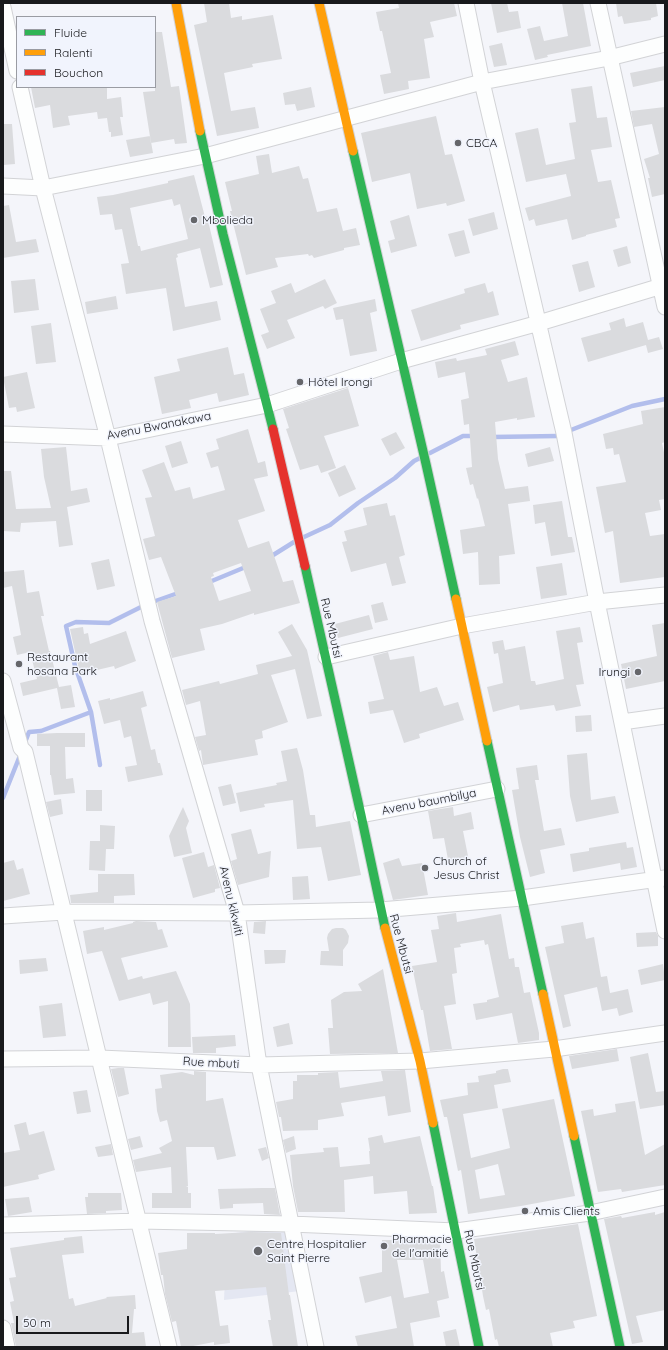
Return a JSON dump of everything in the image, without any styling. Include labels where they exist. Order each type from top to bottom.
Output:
[{"type":"street","points":[[176,3],[205,156],[223,234],[267,405]]},
{"type":"street","points":[[319,3],[426,464],[496,789],[522,898],[620,1347]]},
{"type":"street","points":[[466,3],[482,82],[564,433],[622,722],[660,878],[665,932]]},
{"type":"street","points":[[598,3],[609,58],[662,286],[665,307]]},
{"type":"street","points":[[3,7],[16,66]]},
{"type":"street","points":[[3,186],[43,188],[205,156],[482,82],[609,58],[665,44]]},
{"type":"street","name":"Avenu kikwiti","points":[[20,88],[43,188],[108,438],[148,604],[237,913],[259,1065],[316,1347]]},
{"type":"street","name":"Avenu Bwanakawa","points":[[3,434],[108,438],[267,405],[401,361],[539,323],[662,286]]},
{"type":"street","name":"Rue Mbutsi","points":[[267,405],[326,657],[380,910],[420,1062],[479,1347]]},
{"type":"street","points":[[326,657],[462,626],[597,602],[665,595]]},
{"type":"street","points":[[3,681],[23,750],[64,912],[169,1347]]},
{"type":"street","points":[[622,722],[665,716]]},
{"type":"street","name":"Avenu baumbilya","points":[[360,815],[496,789]]},
{"type":"street","points":[[3,916],[64,912],[237,913],[380,910],[522,898],[660,878]]},
{"type":"street","name":"Rue mbuti","points":[[3,1059],[100,1058],[259,1065],[420,1062],[554,1048],[665,1033]]},
{"type":"street","points":[[3,1225],[139,1221],[291,1224],[456,1231],[590,1213],[665,1197]]},
{"type":"street","points":[[3,1328],[7,1347]]},
{"type":"shaded area","name":"Centre Hospitalier Saint Pierre","points":[[284,1227],[300,1291],[224,1300],[227,1234]]},
{"type":"building","points":[[204,3],[229,3],[231,18],[242,16],[242,20],[273,15],[282,59],[252,64],[253,67],[224,73],[231,111],[255,107],[259,128],[217,136],[194,25],[207,22]]},
{"type":"building","points":[[398,3],[454,3],[457,16],[430,22],[434,37],[424,39],[430,78],[408,81],[409,89],[384,94],[380,75],[391,73],[382,31],[380,31],[376,12],[399,8]]},
{"type":"building","points":[[491,3],[507,3],[509,12],[518,11],[521,28],[497,33]]},
{"type":"building","points":[[562,3],[583,3],[591,46],[547,55],[548,57],[535,60],[527,29],[540,26],[544,41],[568,36]]},
{"type":"building","points":[[616,3],[656,3],[658,16],[651,18],[651,20],[624,24],[622,16],[618,17]]},
{"type":"building","points":[[156,32],[162,32],[171,87],[179,86],[187,143],[175,144],[174,139],[151,143],[143,92],[155,91]]},
{"type":"building","points":[[502,43],[507,65],[494,67],[489,46]]},
{"type":"building","points":[[665,66],[665,80],[633,87],[630,73]]},
{"type":"building","points":[[592,86],[597,118],[607,117],[612,147],[591,150],[598,182],[611,180],[620,218],[615,219],[617,227],[572,240],[567,219],[536,226],[534,219],[529,221],[525,208],[571,196],[566,174],[526,182],[515,133],[538,128],[546,165],[575,159],[569,123],[576,122],[571,89]]},
{"type":"building","points":[[311,87],[315,107],[297,111],[295,104],[285,105],[283,93]]},
{"type":"building","points":[[31,88],[107,88],[107,99],[121,97],[123,117],[120,117],[123,135],[111,137],[107,118],[98,119],[97,112],[68,116],[70,125],[53,128],[50,105],[35,108]]},
{"type":"building","points":[[665,107],[665,194],[652,197],[648,178],[650,178],[644,159],[659,154],[652,124],[634,127],[631,111]]},
{"type":"building","points":[[436,116],[445,155],[452,154],[465,201],[447,206],[446,203],[417,209],[410,173],[372,182],[361,133]]},
{"type":"building","points":[[3,124],[12,124],[15,164],[3,165]]},
{"type":"building","points":[[150,136],[153,153],[130,157],[126,140]]},
{"type":"building","points":[[269,154],[272,173],[299,166],[303,179],[308,178],[317,212],[337,208],[343,231],[356,228],[360,245],[344,248],[344,250],[314,258],[312,255],[309,256],[308,254],[275,258],[278,267],[246,275],[230,211],[232,211],[225,182],[259,174],[256,156]]},
{"type":"building","points":[[194,175],[205,217],[207,216],[223,285],[210,288],[200,248],[177,254],[178,257],[176,258],[185,307],[217,301],[221,320],[173,331],[166,288],[126,294],[121,264],[129,263],[122,229],[115,230],[112,214],[100,215],[97,197],[168,183],[168,181]],"holes":[[[172,199],[174,206],[180,204],[188,239],[141,251],[140,246],[138,246],[130,208]]]},
{"type":"building","points":[[9,205],[16,242],[36,239],[39,252],[3,258],[3,206]]},
{"type":"building","points":[[494,212],[498,229],[473,236],[468,219]]},
{"type":"building","points":[[409,215],[417,246],[391,253],[388,241],[395,239],[390,221]]},
{"type":"building","points":[[464,230],[470,253],[455,257],[448,234]]},
{"type":"building","points":[[627,246],[631,263],[618,267],[613,250]]},
{"type":"building","points":[[588,261],[595,287],[579,292],[572,265]]},
{"type":"building","points":[[35,279],[39,310],[14,313],[11,281]]},
{"type":"building","points":[[325,279],[337,303],[325,309],[323,306],[287,320],[295,338],[267,349],[261,335],[269,332],[260,309],[276,303],[271,291],[291,283],[295,293]]},
{"type":"building","points":[[485,283],[488,293],[493,291],[499,315],[460,325],[461,329],[421,341],[411,310],[465,293],[464,289]]},
{"type":"building","points":[[116,296],[118,309],[87,314],[85,302]]},
{"type":"building","points":[[375,299],[377,311],[370,313],[377,351],[350,356],[343,319],[336,320],[333,308]]},
{"type":"building","points":[[624,318],[626,327],[643,322],[648,340],[659,337],[663,349],[648,353],[646,345],[588,362],[581,338],[611,330],[609,323]]},
{"type":"building","points":[[51,323],[56,362],[36,364],[31,326]]},
{"type":"building","points":[[515,341],[519,355],[501,360],[508,382],[527,377],[535,417],[517,420],[517,418],[495,422],[498,459],[505,489],[528,486],[530,501],[508,504],[515,554],[499,556],[500,584],[479,585],[478,552],[463,554],[460,530],[485,526],[478,498],[477,499],[473,484],[470,485],[466,468],[472,467],[469,424],[464,425],[461,400],[469,398],[465,372],[438,378],[435,362],[456,358],[457,361],[487,355],[485,349]]},
{"type":"building","points":[[228,347],[234,375],[244,373],[249,395],[219,402],[217,393],[189,400],[191,408],[162,414],[154,377],[180,371],[177,359]]},
{"type":"building","points":[[27,372],[35,408],[17,412],[16,407],[9,408],[3,377]]},
{"type":"building","points":[[348,388],[359,426],[324,436],[336,468],[321,473],[318,465],[300,470],[286,429],[289,428],[283,409]]},
{"type":"building","points":[[665,407],[665,442],[662,443],[665,457],[665,499],[659,500],[661,510],[645,513],[650,536],[665,534],[665,577],[620,583],[613,531],[605,533],[596,487],[626,482],[619,454],[614,455],[613,448],[606,449],[603,434],[643,424],[641,411]]},
{"type":"building","points":[[248,429],[258,463],[265,461],[268,476],[254,479],[265,511],[238,520],[248,548],[269,541],[283,582],[293,580],[300,603],[254,615],[254,613],[222,624],[200,629],[205,650],[172,658],[157,602],[176,596],[161,557],[149,560],[143,539],[155,536],[145,498],[152,497],[142,470],[164,462],[175,491],[190,487],[193,499],[225,490],[218,466],[211,468],[206,453],[219,449],[216,439]],"holes":[[[241,563],[251,591],[219,601],[211,577],[214,576],[213,573]]]},
{"type":"building","points":[[396,432],[405,448],[390,456],[381,439]]},
{"type":"building","points":[[181,441],[188,463],[172,468],[165,446]]},
{"type":"building","points":[[66,447],[71,491],[87,488],[90,502],[67,507],[73,545],[59,547],[56,521],[21,523],[20,532],[3,531],[3,471],[11,471],[16,509],[51,508],[44,477],[41,449]]},
{"type":"building","points":[[550,447],[554,461],[528,467],[525,454]]},
{"type":"building","points":[[345,465],[356,489],[339,497],[328,473]]},
{"type":"building","points":[[562,501],[568,537],[572,537],[575,552],[551,556],[545,522],[535,524],[533,505]]},
{"type":"building","points":[[387,503],[390,516],[395,515],[405,555],[399,557],[406,583],[392,586],[386,563],[351,572],[342,542],[347,541],[344,531],[367,525],[363,508]]},
{"type":"building","points":[[109,559],[115,586],[97,590],[91,563]]},
{"type":"building","points":[[562,563],[567,595],[541,599],[536,567]]},
{"type":"building","points":[[24,570],[27,593],[39,591],[44,616],[41,616],[59,687],[71,685],[75,707],[61,709],[57,688],[23,696],[20,683],[37,679],[30,652],[17,655],[13,637],[21,635],[12,586],[3,588],[3,572]]},
{"type":"building","points":[[383,602],[388,620],[375,623],[371,605]]},
{"type":"building","points":[[369,615],[373,629],[338,638],[335,624]]},
{"type":"building","name":"Irungi","points":[[665,623],[665,681],[626,689],[621,664],[657,656],[652,625]]},
{"type":"building","points":[[292,624],[307,650],[322,716],[307,719],[295,669],[271,675],[288,722],[262,731],[263,738],[255,740],[258,755],[203,765],[201,750],[199,751],[195,737],[206,735],[200,701],[186,705],[182,690],[219,681],[220,684],[258,674],[256,665],[292,656],[278,632]]},
{"type":"building","points":[[83,627],[84,634],[88,633],[90,644],[126,631],[136,661],[115,669],[114,666],[80,674],[70,629]]},
{"type":"building","points":[[580,627],[583,642],[577,643],[584,684],[576,685],[581,706],[556,711],[554,705],[520,710],[519,705],[493,712],[487,687],[503,683],[498,653],[494,654],[492,642],[503,640],[505,650],[525,646],[531,681],[535,681],[536,685],[564,679],[556,631]]},
{"type":"building","points":[[388,652],[390,660],[414,656],[420,692],[437,687],[444,706],[458,702],[464,720],[419,734],[420,738],[404,743],[393,710],[370,714],[368,702],[384,699],[373,656]]},
{"type":"building","points":[[143,691],[147,706],[141,708],[151,750],[155,749],[158,763],[160,763],[163,775],[128,782],[125,767],[137,765],[131,736],[124,738],[120,720],[104,724],[98,701],[110,698],[110,700]]},
{"type":"building","points":[[591,715],[592,731],[576,732],[575,716]]},
{"type":"building","points":[[85,733],[85,747],[65,747],[66,779],[73,778],[75,793],[54,795],[50,775],[50,746],[37,746],[37,734]]},
{"type":"building","points":[[297,748],[303,770],[310,815],[315,815],[316,827],[350,821],[361,875],[328,881],[321,847],[297,849],[293,800],[264,804],[265,807],[240,812],[236,793],[277,785],[276,783],[287,781],[281,751]]},
{"type":"building","points":[[587,753],[591,800],[615,796],[619,813],[576,822],[570,796],[567,755]]},
{"type":"building","points":[[537,765],[539,780],[535,780],[544,831],[561,828],[565,845],[540,850],[545,873],[530,877],[520,837],[512,790],[519,789],[516,768]]},
{"type":"building","points":[[231,784],[236,803],[223,806],[218,787]]},
{"type":"building","points":[[86,790],[102,790],[102,811],[86,811]]},
{"type":"building","points":[[61,799],[63,814],[50,817],[46,802]]},
{"type":"building","points":[[183,807],[189,821],[186,828],[192,853],[174,857],[169,836]]},
{"type":"building","points":[[453,807],[454,816],[471,812],[474,829],[463,831],[469,861],[449,865],[444,838],[433,839],[428,811]]},
{"type":"building","points":[[100,825],[115,826],[114,849],[106,849],[105,871],[89,870],[90,841],[100,841]]},
{"type":"building","points":[[251,829],[258,854],[271,851],[269,877],[238,885],[231,861],[237,859],[231,834]]},
{"type":"building","points":[[626,842],[627,848],[633,847],[637,867],[621,870],[620,863],[573,872],[570,854],[589,851],[589,848]]},
{"type":"building","points":[[204,852],[208,867],[214,865],[220,888],[215,889],[215,892],[193,898],[182,858]]},
{"type":"building","points":[[399,858],[402,866],[422,863],[428,895],[393,900],[383,863]]},
{"type":"building","points":[[14,860],[17,870],[23,868],[30,894],[3,901],[3,863]]},
{"type":"building","points":[[98,874],[134,874],[135,895],[114,896],[114,903],[71,903],[70,895],[98,892]]},
{"type":"building","points":[[308,876],[310,899],[293,900],[292,877]]},
{"type":"building","points":[[456,913],[457,922],[501,914],[509,959],[514,958],[515,967],[519,967],[524,993],[530,992],[539,1033],[539,1040],[518,1043],[512,1013],[476,1020],[473,1004],[487,1002],[487,1000],[499,997],[488,944],[485,945],[484,940],[460,944],[461,947],[454,948],[457,973],[452,974],[456,1004],[444,1006],[452,1049],[430,1051],[423,1010],[421,1010],[412,966],[437,962],[431,930],[439,929],[437,916]]},
{"type":"building","points":[[136,921],[156,922],[158,930],[162,929],[168,947],[121,958],[128,980],[142,976],[143,979],[176,971],[190,1004],[191,1047],[168,1047],[168,1001],[153,1005],[150,993],[119,1001],[102,951],[87,954],[83,931],[104,927],[104,930]]},
{"type":"building","points":[[266,921],[265,934],[253,933],[254,922]]},
{"type":"building","points":[[583,922],[586,939],[594,937],[601,977],[607,976],[610,993],[628,989],[633,1012],[619,1016],[617,1008],[602,1011],[597,987],[564,995],[571,1026],[563,1028],[545,947],[564,943],[561,926]]},
{"type":"building","points":[[343,928],[349,936],[348,943],[343,950],[343,966],[320,965],[321,951],[329,951],[327,938],[328,934],[332,929]]},
{"type":"building","points":[[656,932],[658,936],[658,946],[637,947],[636,933]]},
{"type":"building","points":[[264,950],[286,950],[285,963],[265,964]]},
{"type":"building","points":[[46,958],[48,971],[20,974],[19,960]]},
{"type":"building","points":[[663,964],[665,980],[641,985],[638,970]]},
{"type":"building","points":[[383,969],[398,1053],[330,1054],[328,1028],[333,1028],[331,1000],[344,992],[362,991],[358,984]]},
{"type":"building","points":[[62,1003],[66,1036],[43,1038],[39,1006]]},
{"type":"building","points":[[289,1023],[293,1044],[277,1047],[273,1027]]},
{"type":"building","points":[[235,1035],[236,1046],[216,1048],[216,1053],[193,1053],[192,1037]]},
{"type":"building","points":[[617,1049],[619,1061],[572,1069],[569,1056]]},
{"type":"building","points":[[648,1053],[656,1092],[665,1091],[665,1105],[640,1109],[630,1057]]},
{"type":"building","points":[[124,1068],[129,1094],[118,1097],[111,1069]]},
{"type":"building","points":[[508,1069],[511,1082],[494,1085],[498,1108],[463,1114],[471,1158],[510,1148],[502,1109],[554,1099],[575,1196],[468,1214],[461,1170],[458,1171],[447,1117],[444,1117],[440,1100],[468,1095],[467,1083],[479,1082],[478,1076],[496,1073],[496,1071]],"holes":[[[498,1164],[505,1195],[480,1199],[475,1170]]]},
{"type":"building","points":[[405,1070],[411,1112],[388,1116],[385,1096],[341,1103],[344,1116],[318,1120],[318,1130],[283,1131],[281,1117],[279,1117],[276,1102],[293,1099],[293,1081],[297,1081],[297,1075],[318,1075],[318,1073],[338,1072],[340,1088],[383,1081],[381,1071]]},
{"type":"building","points":[[194,1071],[206,1072],[206,1101],[223,1098],[236,1156],[217,1160],[214,1147],[186,1147],[188,1186],[186,1186],[188,1187],[188,1193],[191,1193],[191,1208],[152,1208],[152,1193],[172,1193],[171,1167],[136,1172],[133,1160],[162,1153],[159,1148],[172,1141],[167,1120],[160,1122],[157,1111],[155,1089],[162,1088],[160,1075],[182,1072],[194,1075]]},
{"type":"building","points":[[87,1090],[91,1112],[77,1114],[73,1092]]},
{"type":"building","points":[[635,1101],[645,1155],[665,1144],[665,1185],[622,1192],[621,1189],[598,1192],[581,1111],[593,1109],[594,1116],[616,1112],[615,1104]]},
{"type":"building","points":[[26,1122],[29,1135],[44,1131],[55,1170],[38,1175],[39,1179],[3,1187],[3,1153],[20,1150],[14,1125]]},
{"type":"building","points":[[382,1135],[384,1143],[420,1136],[433,1186],[437,1213],[409,1214],[407,1191],[374,1194],[373,1176],[344,1180],[345,1212],[298,1212],[293,1186],[290,1155],[324,1152],[323,1148],[338,1147],[340,1167],[370,1164],[368,1138]]},
{"type":"building","points":[[140,1136],[143,1147],[131,1150],[128,1139]]},
{"type":"building","points":[[294,1136],[296,1149],[286,1153],[283,1140]]},
{"type":"building","points":[[111,1144],[113,1155],[98,1157],[95,1147]]},
{"type":"building","points":[[266,1147],[269,1158],[262,1161],[258,1149]]},
{"type":"building","points":[[275,1188],[280,1215],[264,1214],[263,1203],[233,1204],[233,1208],[220,1209],[218,1189]]},
{"type":"building","points":[[88,1193],[121,1193],[122,1210],[87,1214],[85,1197],[88,1197]]},
{"type":"building","points":[[29,1197],[32,1212],[8,1216],[5,1199]]},
{"type":"building","points":[[655,1212],[655,1215],[665,1212],[665,1310],[636,1316],[643,1342],[632,1344],[604,1219],[621,1216],[622,1218]]},
{"type":"building","points":[[578,1224],[597,1316],[573,1321],[575,1328],[550,1333],[553,1347],[499,1347],[497,1339],[495,1340],[489,1309],[486,1310],[474,1239]]},
{"type":"building","points":[[250,1232],[281,1233],[289,1295],[298,1347],[273,1347],[268,1320],[271,1320],[266,1287],[215,1291],[220,1326],[228,1325],[230,1343],[214,1345],[214,1342],[181,1347],[176,1321],[172,1322],[165,1294],[163,1275],[161,1275],[158,1253],[187,1249],[187,1233],[215,1234]]},
{"type":"building","points":[[82,1236],[84,1253],[62,1255],[69,1299],[73,1298],[75,1306],[107,1298],[106,1297],[135,1295],[136,1309],[134,1309],[132,1333],[144,1332],[146,1347],[16,1347],[11,1323],[14,1323],[10,1302],[14,1301],[9,1278],[16,1277],[10,1248]]},
{"type":"building","points":[[382,1240],[440,1240],[441,1272],[444,1271],[449,1298],[437,1301],[440,1317],[410,1323],[414,1347],[358,1347],[355,1336],[397,1328],[391,1296],[365,1303],[359,1277],[382,1272]],"holes":[[[397,1260],[423,1260],[429,1293],[404,1298]]]},
{"type":"building","points":[[456,1329],[460,1347],[446,1347],[443,1332]]},
{"type":"waterway","points":[[571,430],[632,406],[665,399]]},
{"type":"waterway","points":[[430,453],[463,436],[474,436]]},
{"type":"waterway","points":[[492,437],[558,436]]},
{"type":"waterway","points":[[304,537],[330,525],[420,458]]},
{"type":"waterway","points":[[270,557],[294,542]]},
{"type":"waterway","points":[[207,583],[248,566]]},
{"type":"waterway","points":[[100,765],[91,712],[75,666],[66,626],[76,622],[109,623],[147,604],[181,592]]},
{"type":"waterway","points":[[24,745],[29,732],[41,731],[91,712]]},
{"type":"waterway","points":[[3,798],[21,753]]},
{"type":"traffic: fast","points":[[200,131],[223,234],[273,429]]},
{"type":"traffic: fast","points":[[353,151],[456,599]]},
{"type":"traffic: fast","points":[[305,566],[385,928]]},
{"type":"traffic: fast","points":[[487,741],[543,994]]},
{"type":"traffic: fast","points":[[433,1123],[479,1347]]},
{"type":"traffic: fast","points":[[574,1136],[620,1347]]},
{"type":"traffic: slow","points":[[176,3],[200,131]]},
{"type":"traffic: slow","points":[[319,3],[353,151]]},
{"type":"traffic: slow","points":[[456,599],[487,741]]},
{"type":"traffic: slow","points":[[385,928],[420,1061],[433,1123]]},
{"type":"traffic: slow","points":[[543,994],[574,1136]]},
{"type":"traffic: jam","points":[[273,429],[305,566]]},
{"type":"place","name":"CBCA","points":[[458,143]]},
{"type":"place","name":"Mbolieda","points":[[194,220]]},
{"type":"place","name":"Hôtel Irongi","points":[[300,382]]},
{"type":"place","name":"Restaurant hosana Park","points":[[19,664]]},
{"type":"place","name":"Irungi","points":[[638,672]]},
{"type":"place","name":"Church of Jesus Christ","points":[[425,868]]},
{"type":"place","name":"Amis Clients","points":[[525,1211]]},
{"type":"place","name":"Pharmacie de l'amitié","points":[[384,1246]]},
{"type":"place","name":"Centre Hospitalier Saint Pierre","points":[[258,1251]]}]
